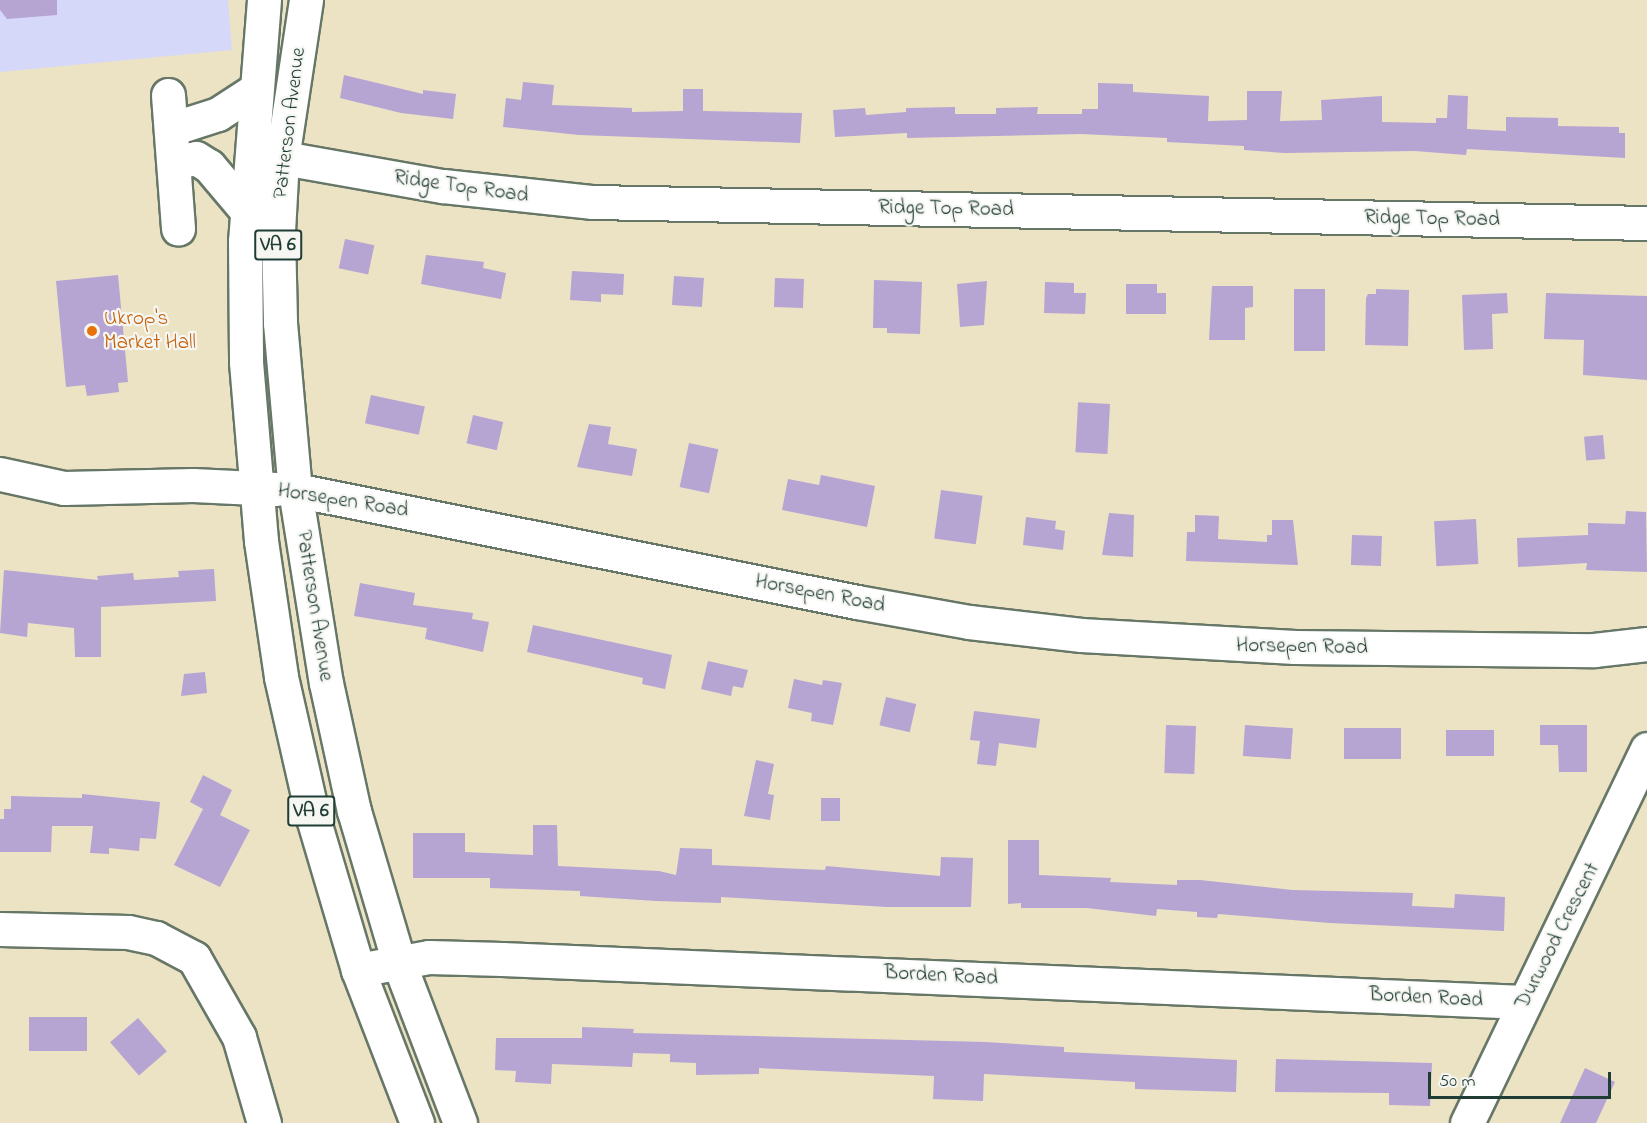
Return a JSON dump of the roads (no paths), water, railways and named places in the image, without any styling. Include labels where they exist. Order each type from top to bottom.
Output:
[{"type":"street","name":"Patterson Avenue","points":[[264,0],[249,152],[246,210],[246,362],[255,488],[273,632],[291,730],[334,894],[358,970],[417,1123]]},
{"type":"street","name":"Patterson Avenue","points":[[306,0],[282,158],[280,323],[295,490],[344,769],[399,963],[460,1123]]},
{"type":"street","points":[[171,129],[218,114],[255,90]]},
{"type":"street","points":[[168,95],[178,229]]},
{"type":"street","name":"Ridge Top Road","points":[[249,152],[443,186],[593,202],[1647,223]]},
{"type":"street","points":[[174,162],[196,158],[209,166],[246,210]]},
{"type":"street","name":"Horsepen Road","points":[[0,474],[64,488],[295,490],[857,602],[1070,634],[1196,645],[1295,647],[1594,650],[1647,644]]},
{"type":"street","name":"Durwood Crescent","points":[[1467,1123],[1647,749]]},
{"type":"street","points":[[0,929],[128,932],[156,938],[194,958],[239,1037],[264,1123]]},
{"type":"street","name":"Borden Road","points":[[358,970],[429,957],[682,965],[1524,1002]]},
{"type":"place","name":"Ukrop's Market Hall","points":[[92,331]]}]
